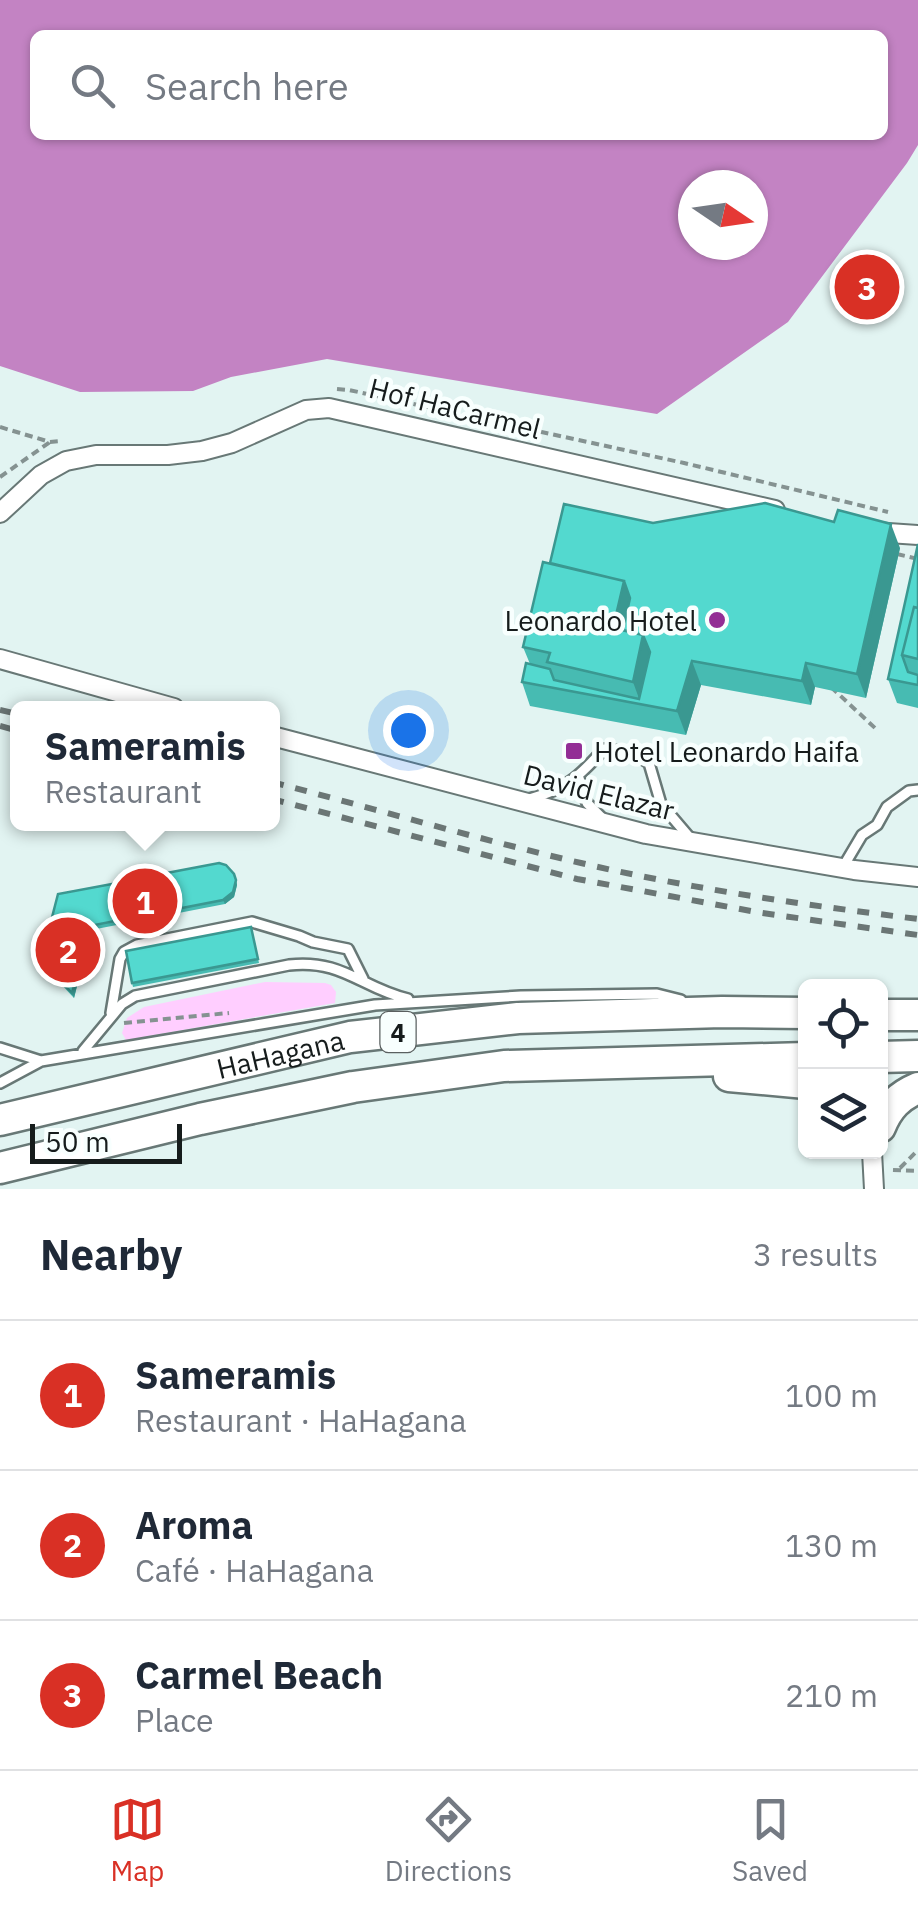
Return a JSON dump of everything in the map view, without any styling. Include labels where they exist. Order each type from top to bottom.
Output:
[{"type":"highway","name":"HaHagana","points":[[0,1120],[350,1037],[518,1018],[798,1013]]},
{"type":"highway","points":[[888,1015],[918,1016]]},
{"type":"highway","points":[[888,1057],[918,1056]]},
{"type":"highway","name":"HaHagana","points":[[0,1168],[200,1119],[353,1087],[504,1066],[798,1058]]},
{"type":"highway","points":[[577,1063],[798,1082]]},
{"type":"highway","points":[[888,1110],[902,1095],[918,1088]]},
{"type":"street","name":"Hof HaCarmel","points":[[0,513],[40,475],[66,460],[96,455],[202,452],[232,444],[306,410],[329,408],[799,516]]},
{"type":"street","points":[[854,527],[918,535]]},
{"type":"street","points":[[0,659],[149,701]]},
{"type":"street","name":"David Elazar","points":[[280,738],[646,834],[918,877]]},
{"type":"lane","points":[[521,802],[554,792],[579,778],[604,749],[634,752],[649,763],[661,804],[694,842]]},
{"type":"lane","points":[[579,778],[587,802],[608,824]]},
{"type":"lane","points":[[842,868],[862,835],[878,825],[887,807],[909,791],[918,790]]},
{"type":"lane","points":[[111,1016],[124,952],[137,945],[252,922],[312,942],[348,949],[363,980]]},
{"type":"lane","points":[[82,1052],[122,1004],[135,996],[289,965],[333,967],[381,991],[416,1001]]},
{"type":"lane","points":[[0,1083],[41,1061],[82,1052],[374,1005],[657,994],[722,1012]]},
{"type":"lane","points":[[0,1048],[41,1061]]},
{"type":"path","points":[[0,477],[50,442]]},
{"type":"path","points":[[892,554],[918,559]]},
{"type":"path","points":[[824,676],[833,691],[875,728]]},
{"type":"path","points":[[111,1016],[126,1024],[244,1011]]},
{"type":"path","points":[[898,1170],[918,1150]]},
{"type":"path","points":[[873,1170],[918,1171]]},
{"type":"shaded area","points":[[0,0],[918,0],[918,145],[907,163],[788,322],[657,414],[327,359],[231,377],[193,391],[80,392],[0,366]]},
{"type":"shaded area","points":[[265,982],[325,983],[336,992],[335,1003],[126,1040],[122,1033],[127,1018],[144,1007]]},
{"type":"building","name":"Leonardo Hotel","points":[[765,503],[834,522],[838,510],[891,524],[857,674],[806,663],[802,681],[692,661],[677,711],[522,682],[526,663],[550,669],[554,680],[639,699],[650,652],[643,635],[623,630],[630,598],[624,581],[550,563],[564,504],[653,523]]},
{"type":"building","points":[[918,544],[918,608],[914,607],[902,655],[908,672],[918,675],[918,685],[888,679]]},
{"type":"building","points":[[543,562],[624,581],[613,628],[643,635],[633,682],[547,662],[550,653],[523,647]]},
{"type":"building","points":[[914,607],[918,608],[918,659],[902,655]]},
{"type":"building","points":[[226,865],[236,880],[233,892],[223,900],[89,926],[72,993],[41,960],[58,894],[128,881],[126,873],[154,867],[156,875]]},
{"type":"building","points":[[251,927],[258,959],[132,983],[126,951]]},
{"type":"railway","points":[[0,710],[10,712]]},
{"type":"railway","points":[[0,726],[10,729]]},
{"type":"railway","points":[[280,784],[623,872],[749,896],[918,919]]},
{"type":"railway","points":[[280,801],[577,879],[762,913],[918,935]]},
{"type":"place","name":"Carmel Beach","points":[[867,287]]},
{"type":"place","name":"Leonardo Hotel","points":[[717,620]]},
{"type":"place","name":"Hotel Leonardo Haifa","points":[[574,751]]},
{"type":"place","name":"Sameramis","points":[[145,901]]},
{"type":"place","name":"Aroma","points":[[68,950]]}]
